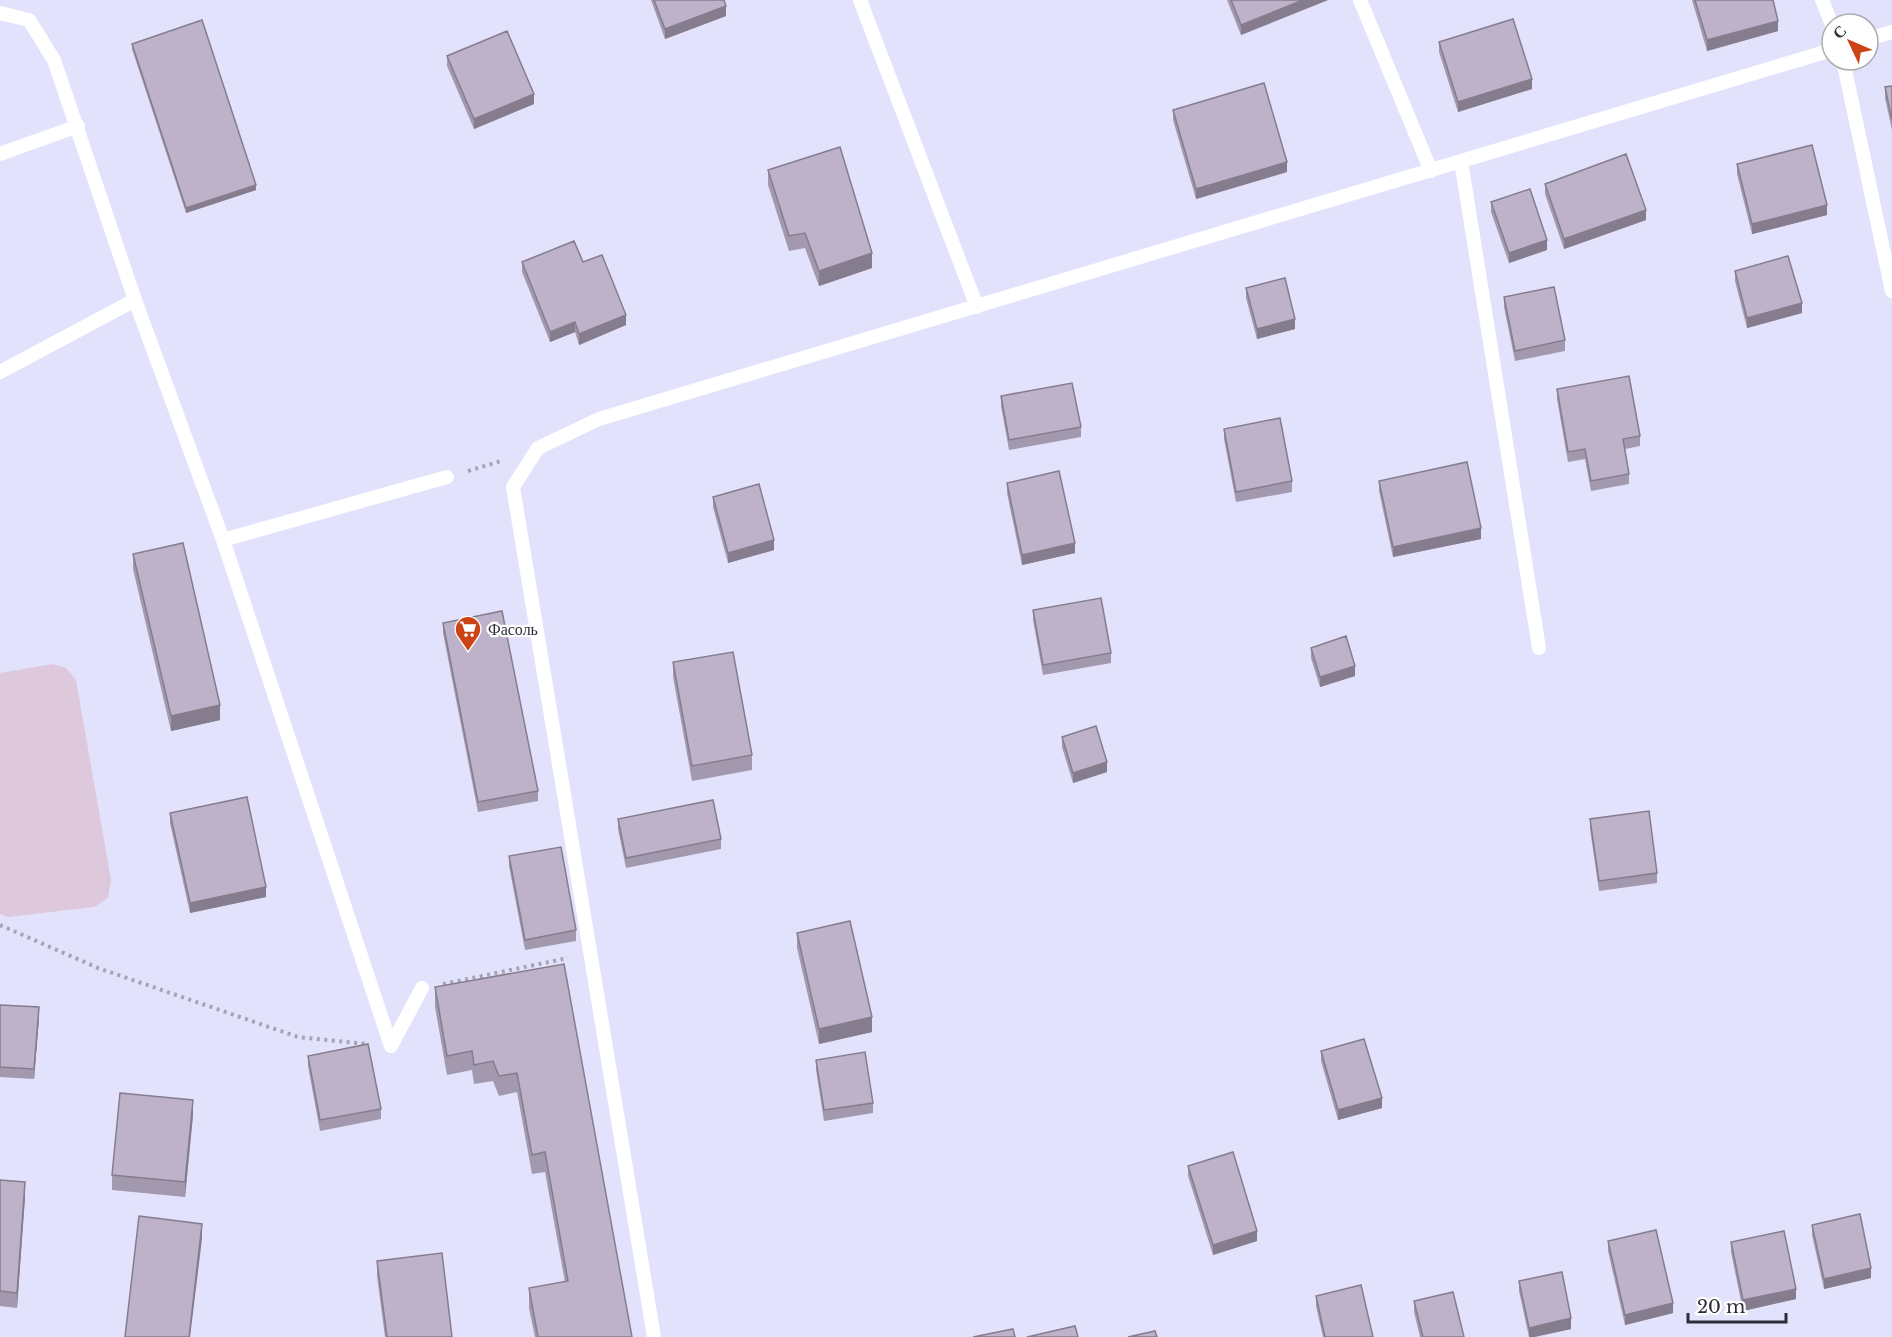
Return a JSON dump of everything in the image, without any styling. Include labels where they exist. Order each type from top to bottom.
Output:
[{"type":"lane","points":[[860,0],[976,307]]},
{"type":"lane","points":[[1360,0],[1431,171]]},
{"type":"lane","points":[[0,13],[29,20],[54,60],[135,300],[223,540],[391,1046]]},
{"type":"lane","points":[[654,1337],[513,487],[538,448],[599,419],[1820,54]]},
{"type":"lane","points":[[1846,72],[1892,291]]},
{"type":"lane","points":[[0,154],[78,126]]},
{"type":"lane","points":[[1461,161],[1539,648]]},
{"type":"lane","points":[[0,372],[135,300]]},
{"type":"lane","points":[[223,540],[447,477]]},
{"type":"lane","points":[[391,1046],[422,988]]},
{"type":"path","points":[[447,477],[538,448]]},
{"type":"path","points":[[0,925],[98,968],[298,1037],[391,1046]]},
{"type":"path","points":[[422,988],[590,954]]},
{"type":"shaded area","points":[[53,664],[66,668],[76,680],[111,880],[108,898],[94,907],[8,917],[0,914],[0,673]]},
{"type":"building","points":[[654,0],[724,0],[726,6],[665,29]]},
{"type":"building","points":[[1231,0],[1303,0],[1241,25]]},
{"type":"building","points":[[1695,0],[1773,0],[1778,21],[1707,40]]},
{"type":"building","points":[[1513,19],[1532,79],[1458,102],[1439,42]]},
{"type":"building","points":[[202,20],[256,185],[186,208],[132,44]]},
{"type":"building","points":[[507,31],[534,94],[474,119],[447,56]]},
{"type":"building","points":[[1264,83],[1287,162],[1196,189],[1173,110]]},
{"type":"building","points":[[1892,86],[1892,120],[1885,87]]},
{"type":"building","points":[[1812,145],[1827,205],[1752,224],[1737,164]]},
{"type":"building","points":[[840,147],[872,253],[819,271],[805,233],[789,236],[768,170]]},
{"type":"building","points":[[1626,154],[1646,210],[1564,239],[1545,184]]},
{"type":"building","points":[[1530,189],[1547,240],[1509,253],[1491,202]]},
{"type":"building","points":[[574,241],[583,262],[602,255],[626,315],[579,334],[575,322],[550,332],[522,262]]},
{"type":"building","points":[[1788,256],[1802,303],[1747,318],[1735,271]]},
{"type":"building","points":[[1285,278],[1295,319],[1257,329],[1246,288]]},
{"type":"building","points":[[1554,287],[1565,340],[1515,351],[1504,297]]},
{"type":"building","points":[[1629,376],[1640,436],[1623,439],[1629,474],[1591,481],[1585,449],[1568,452],[1557,389]]},
{"type":"building","points":[[1072,383],[1081,427],[1009,440],[1001,396]]},
{"type":"building","points":[[1280,418],[1292,481],[1236,492],[1224,429]]},
{"type":"building","points":[[1467,462],[1481,528],[1393,547],[1379,481]]},
{"type":"building","points":[[1059,471],[1075,543],[1022,555],[1007,483]]},
{"type":"building","points":[[759,484],[774,540],[728,553],[713,497]]},
{"type":"building","points":[[183,543],[220,705],[171,716],[133,554]]},
{"type":"building","points":[[1101,598],[1111,653],[1043,665],[1033,610]]},
{"type":"building","points":[[502,611],[538,791],[478,802],[443,623]]},
{"type":"building","points":[[1346,636],[1355,666],[1320,677],[1311,648]]},
{"type":"building","points":[[733,652],[752,755],[692,766],[673,662]]},
{"type":"building","points":[[1096,726],[1107,762],[1073,773],[1062,737]]},
{"type":"building","points":[[247,797],[266,887],[190,903],[170,813]]},
{"type":"building","points":[[713,800],[721,839],[626,858],[618,819]]},
{"type":"building","points":[[1649,811],[1657,873],[1599,881],[1590,819]]},
{"type":"building","points":[[561,847],[576,930],[525,940],[509,856]]},
{"type":"building","points":[[850,921],[872,1017],[819,1029],[797,933]]},
{"type":"building","points":[[564,964],[632,1337],[538,1337],[529,1288],[568,1281],[545,1152],[532,1155],[517,1073],[499,1076],[493,1061],[474,1065],[472,1051],[447,1056],[435,987]]},
{"type":"building","points":[[0,1005],[39,1007],[34,1069],[0,1067]]},
{"type":"building","points":[[1364,1039],[1382,1098],[1338,1110],[1321,1051]]},
{"type":"building","points":[[368,1044],[381,1109],[320,1120],[308,1056]]},
{"type":"building","points":[[865,1052],[873,1103],[824,1110],[816,1060]]},
{"type":"building","points":[[120,1093],[193,1100],[185,1182],[112,1175]]},
{"type":"building","points":[[1233,1152],[1257,1231],[1213,1245],[1188,1166]]},
{"type":"building","points":[[0,1180],[25,1182],[17,1293],[0,1291]]},
{"type":"building","points":[[1860,1214],[1871,1268],[1824,1279],[1812,1225]]},
{"type":"building","points":[[139,1216],[202,1224],[189,1337],[125,1337]]},
{"type":"building","points":[[1656,1230],[1673,1303],[1625,1315],[1608,1241]]},
{"type":"building","points":[[1784,1231],[1796,1289],[1743,1300],[1731,1242]]},
{"type":"building","points":[[442,1253],[452,1337],[387,1337],[377,1261]]},
{"type":"building","points":[[1562,1272],[1571,1318],[1529,1328],[1519,1281]]},
{"type":"building","points":[[1361,1285],[1373,1337],[1325,1337],[1316,1296]]},
{"type":"building","points":[[1453,1292],[1464,1337],[1423,1337],[1414,1301]]},
{"type":"building","points":[[1075,1326],[1078,1337],[1027,1337]]},
{"type":"building","points":[[1013,1329],[1015,1337],[973,1337]]},
{"type":"building","points":[[1155,1331],[1157,1337],[1128,1337]]},
{"type":"place","name":"Фасоль","points":[[468,652]]}]
